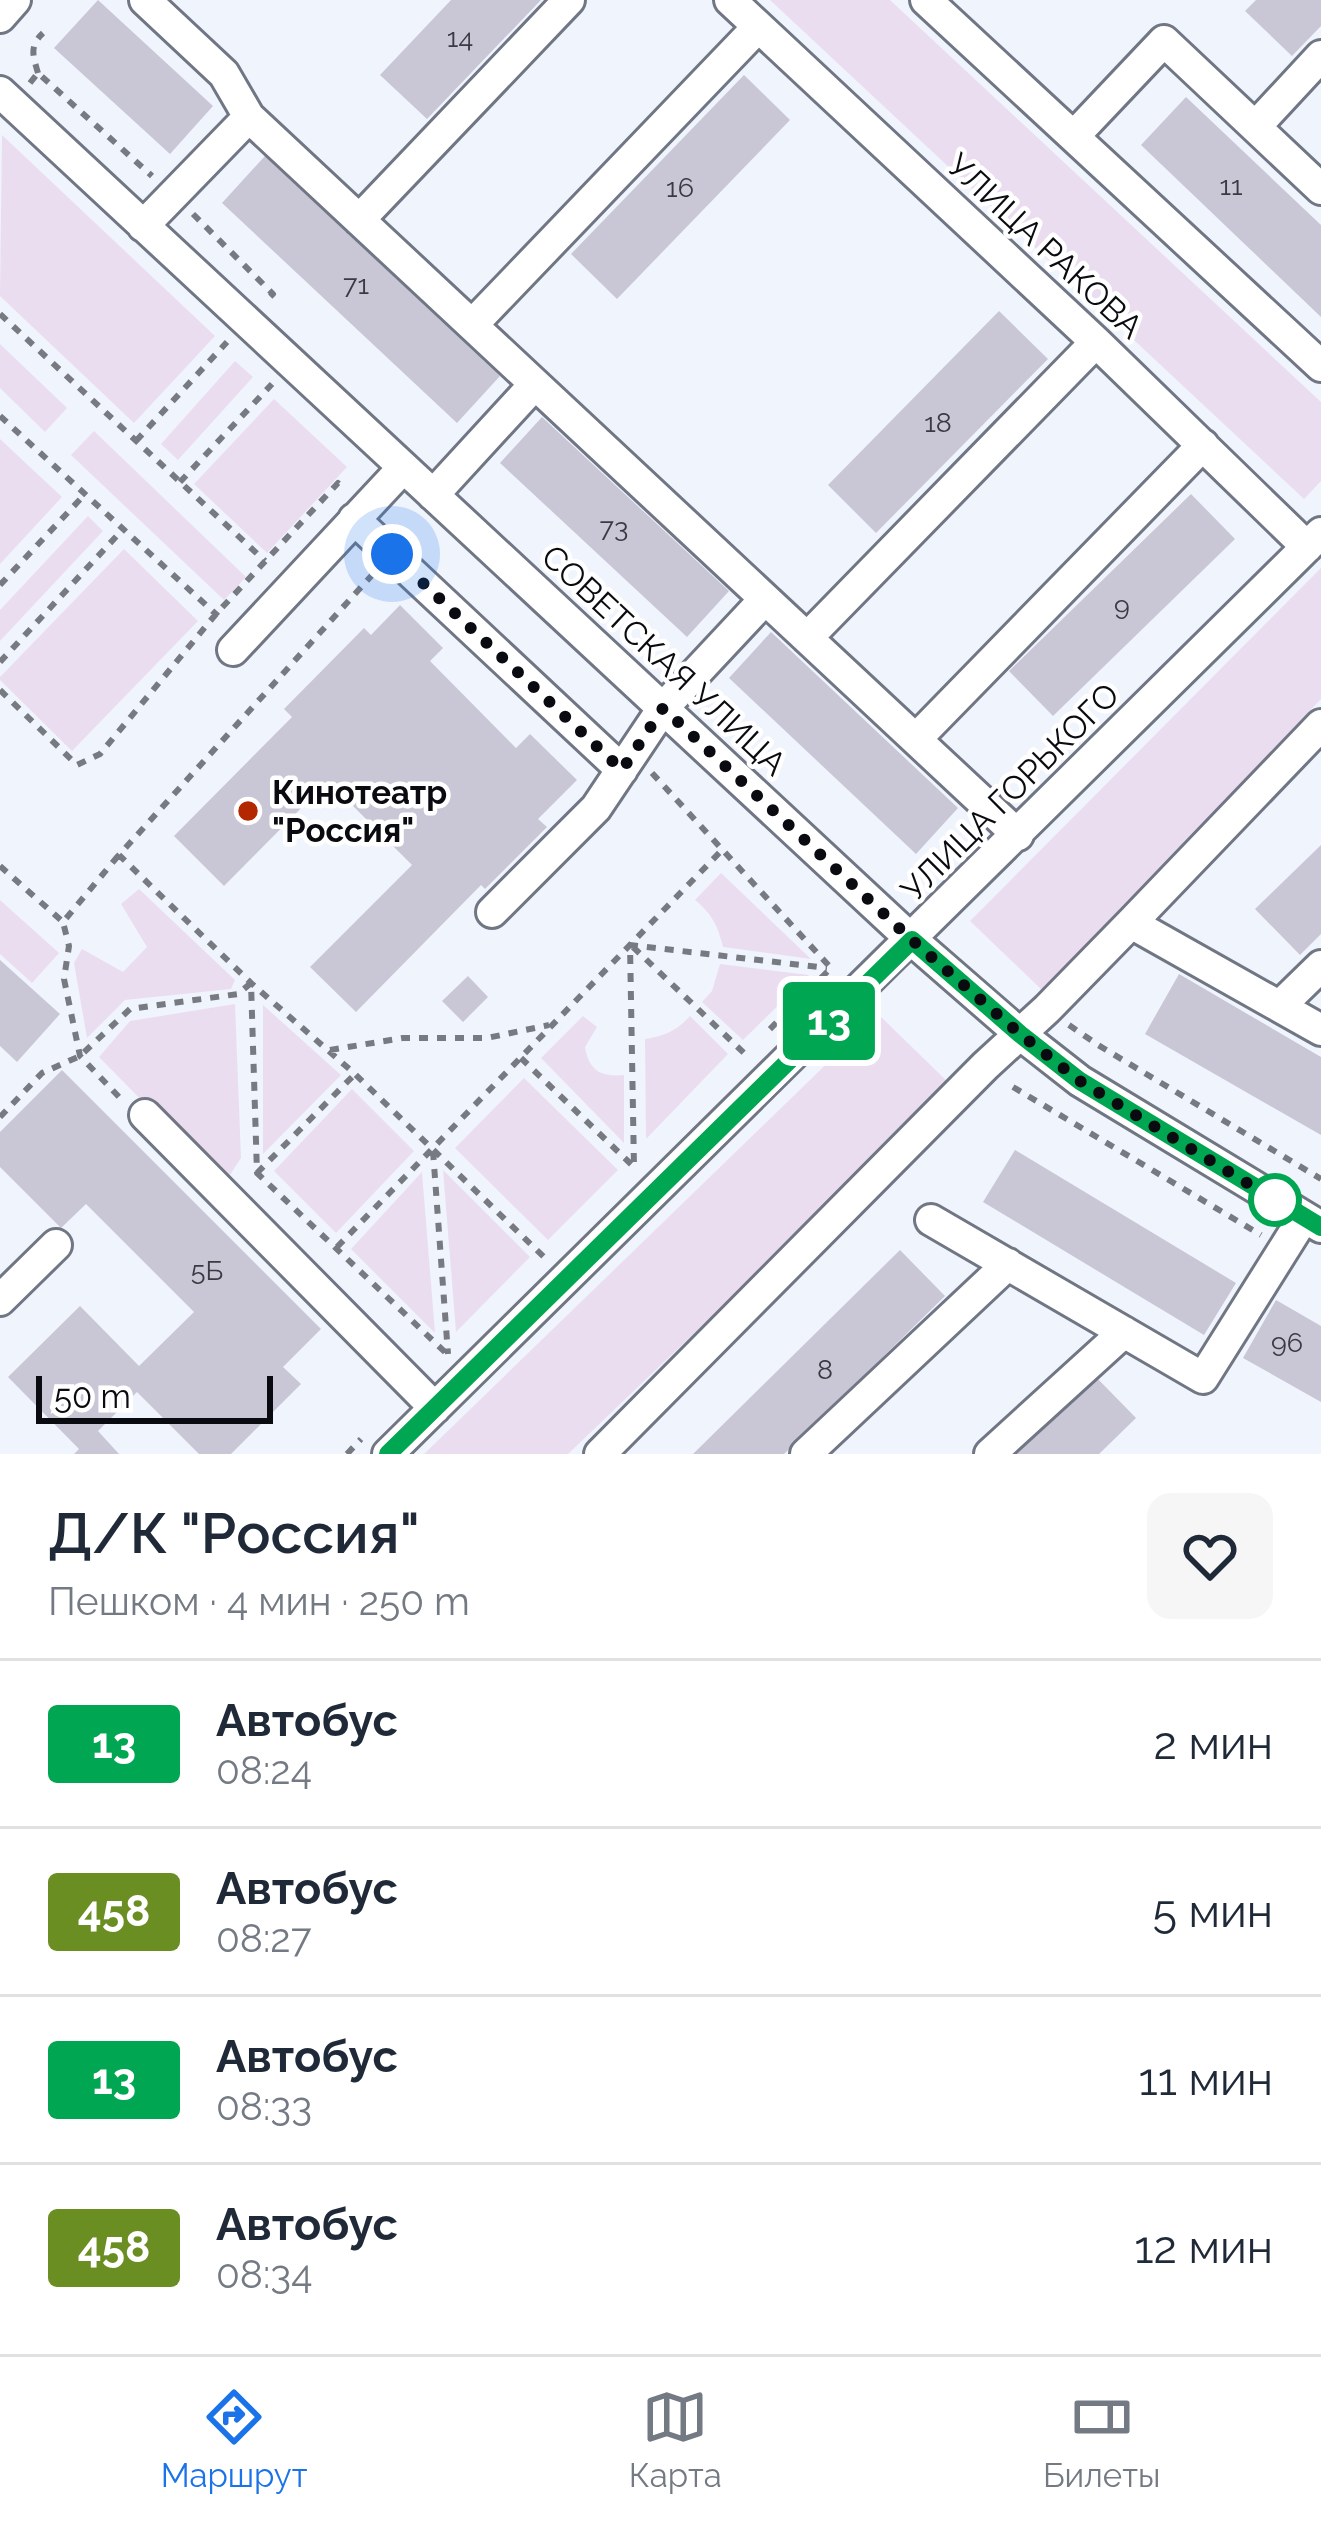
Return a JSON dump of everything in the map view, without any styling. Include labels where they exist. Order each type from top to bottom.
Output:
[{"type":"street","points":[[0,17],[15,0]]},
{"type":"street","points":[[145,0],[224,74],[249,117],[1018,835]]},
{"type":"street","points":[[359,220],[569,0]]},
{"type":"street","name":"УЛИЦА РАКОВА","points":[[730,0],[1203,445],[1314,540]]},
{"type":"street","points":[[926,0],[1321,366]]},
{"type":"street","points":[[472,326],[758,27]]},
{"type":"street","points":[[1074,136],[1163,41],[1321,189]]},
{"type":"street","points":[[1256,126],[1321,56]]},
{"type":"street","name":"СОВЕТСКАЯ УЛИЦА","points":[[0,92],[912,940],[1020,1034],[1080,1081],[1312,1222]]},
{"type":"street","points":[[143,226],[249,117]]},
{"type":"street","points":[[807,638],[1096,342]]},
{"type":"street","points":[[433,495],[536,384]]},
{"type":"street","points":[[916,740],[1203,445]]},
{"type":"street","points":[[238,644],[403,468]]},
{"type":"street","points":[[361,512],[392,554],[627,761]]},
{"type":"street","name":"УЛИЦА ГОРЬКОГО","points":[[388,1454],[1314,540]]},
{"type":"street","points":[[492,912],[596,808],[663,708],[765,599]]},
{"type":"street","points":[[600,1454],[1131,923],[1321,725]]},
{"type":"street","points":[[1131,923],[1321,1030]]},
{"type":"street","points":[[1280,1006],[1321,966]]},
{"type":"street","points":[[145,1114],[435,1408]]},
{"type":"street","points":[[932,1220],[1203,1378],[1286,1249],[1312,1222]]},
{"type":"street","points":[[0,1300],[56,1245]]},
{"type":"street","points":[[806,1454],[1008,1264]]},
{"type":"street","points":[[990,1454],[1124,1332]]},
{"type":"path","points":[[38,73],[32,54],[34,42],[43,33]]},
{"type":"path","points":[[0,314],[291,585]]},
{"type":"path","points":[[136,441],[246,322]]},
{"type":"path","points":[[180,482],[290,364]]},
{"type":"path","points":[[0,416],[216,614],[238,644]]},
{"type":"path","points":[[0,690],[76,765],[100,754],[216,614],[338,483],[361,512]]},
{"type":"path","points":[[0,585],[86,493]]},
{"type":"path","points":[[0,662],[124,527]]},
{"type":"path","points":[[392,554],[119,855],[544,1258]]},
{"type":"path","points":[[627,761],[722,850],[831,968]]},
{"type":"path","points":[[337,1247],[722,850]]},
{"type":"path","points":[[0,866],[63,922]]},
{"type":"path","points":[[630,945],[831,968]]},
{"type":"path","points":[[630,945],[745,1054]]},
{"type":"path","points":[[630,945],[634,1167]]},
{"type":"path","points":[[760,1040],[831,968]]},
{"type":"path","points":[[0,1117],[43,1073],[80,1056],[130,1009],[238,994],[251,983]]},
{"type":"path","points":[[251,983],[256,1174],[262,1193]]},
{"type":"path","points":[[328,1050],[403,1038],[487,1038],[553,1025]]},
{"type":"path","points":[[1070,1025],[1321,1179]]},
{"type":"path","points":[[520,1058],[634,1167]]},
{"type":"path","points":[[256,1174],[355,1074]]},
{"type":"path","points":[[1012,1087],[1286,1249]]},
{"type":"path","points":[[433,1148],[448,1355]]},
{"type":"path","points":[[634,1167],[650,1150]]},
{"type":"path","points":[[256,1174],[448,1355]]},
{"type":"path","points":[[448,1355],[464,1339]]},
{"type":"shaded area","points":[[770,0],[890,0],[1321,402],[1321,481],[1304,499]]},
{"type":"shaded area","points":[[2,135],[215,336],[134,423],[0,296]]},
{"type":"shaded area","points":[[0,344],[67,408],[45,432],[0,388]]},
{"type":"shaded area","points":[[235,361],[253,377],[178,460],[161,444]]},
{"type":"shaded area","points":[[274,399],[347,467],[267,553],[194,484]]},
{"type":"shaded area","points":[[94,431],[246,577],[224,600],[71,455]]},
{"type":"shaded area","points":[[0,439],[62,497],[0,564]]},
{"type":"shaded area","points":[[88,516],[103,531],[0,641],[0,610]]},
{"type":"shaded area","points":[[124,549],[198,621],[72,751],[0,677]]},
{"type":"shaded area","points":[[1321,568],[1321,699],[1043,991],[970,921]]},
{"type":"shaded area","points":[[721,873],[811,959],[723,947],[714,921],[695,900]]},
{"type":"shaded area","points":[[139,889],[235,980],[231,989],[125,1000],[87,1038],[74,963],[82,949],[123,972],[147,947],[121,904]]},
{"type":"shaded area","points":[[0,900],[59,953],[32,983],[0,954]]},
{"type":"shaded area","points":[[720,964],[809,975],[743,1040],[702,1002],[712,991]]},
{"type":"shaded area","points":[[235,1004],[241,1158],[224,1184],[99,1057],[130,1021]]},
{"type":"shaded area","points":[[263,1005],[341,1075],[263,1154]]},
{"type":"shaded area","points":[[878,1014],[952,1086],[568,1454],[424,1454]]},
{"type":"shaded area","points":[[583,1016],[597,1027],[585,1047],[593,1067],[609,1075],[624,1075],[624,1143],[541,1058]]},
{"type":"shaded area","points":[[690,1016],[728,1054],[646,1139],[645,1039],[670,1032]]},
{"type":"shaded area","points":[[524,1078],[618,1170],[548,1240],[455,1148]]},
{"type":"shaded area","points":[[352,1089],[414,1151],[336,1233],[274,1171]]},
{"type":"shaded area","points":[[443,1170],[530,1257],[456,1332]]},
{"type":"shaded area","points":[[422,1172],[435,1333],[351,1249]]},
{"type":"building","points":[[98,0],[213,106],[170,154],[54,48]]},
{"type":"building","points":[[451,0],[541,0],[427,119],[380,75]]},
{"type":"building","points":[[1256,0],[1321,0],[1321,26],[1292,56],[1245,11]]},
{"type":"building","points":[[744,75],[790,120],[617,299],[571,254]]},
{"type":"building","points":[[1186,97],[1321,225],[1321,317],[1141,145]]},
{"type":"building","points":[[265,156],[500,376],[457,423],[222,203]]},
{"type":"building","points":[[999,311],[1048,359],[876,533],[828,485]]},
{"type":"building","points":[[542,417],[729,591],[687,637],[500,463]]},
{"type":"building","points":[[1191,494],[1235,539],[1053,716],[1009,671]]},
{"type":"building","points":[[400,605],[443,648],[430,661],[516,748],[530,734],[577,780],[538,819],[547,827],[485,889],[481,885],[356,1012],[310,967],[412,865],[328,781],[224,886],[174,836],[292,717],[284,709],[364,628],[371,635]]},
{"type":"building","points":[[771,632],[958,808],[916,854],[729,678]]},
{"type":"building","points":[[1321,845],[1321,934],[1300,955],[1255,909]]},
{"type":"building","points":[[0,960],[60,1014],[17,1062],[0,1046]]},
{"type":"building","points":[[1179,974],[1321,1057],[1321,1135],[1145,1034]]},
{"type":"building","points":[[468,976],[488,997],[463,1022],[442,1001]]},
{"type":"building","points":[[62,1070],[321,1329],[283,1367],[301,1384],[231,1454],[199,1454],[137,1392],[98,1431],[119,1454],[74,1454],[79,1449],[8,1377],[80,1306],[139,1366],[194,1312],[86,1204],[61,1228],[0,1167],[0,1132]]},
{"type":"building","points":[[1015,1150],[1236,1283],[1204,1335],[983,1202]]},
{"type":"building","points":[[900,1250],[945,1296],[784,1454],[693,1454]]},
{"type":"building","points":[[1276,1300],[1321,1326],[1321,1402],[1243,1358]]},
{"type":"building","points":[[1094,1375],[1136,1418],[1099,1454],[1013,1454]]},
{"type":"bus line","name":"13","points":[[388,1454],[912,940],[1080,1081],[1321,1227]]},
{"type":"place","name":"Кинотеатр \"Россия\"","points":[[248,811]]},
{"type":"route","points":[[392,554],[622,770],[663,708],[1020,1034],[1080,1081],[1275,1200]]}]
